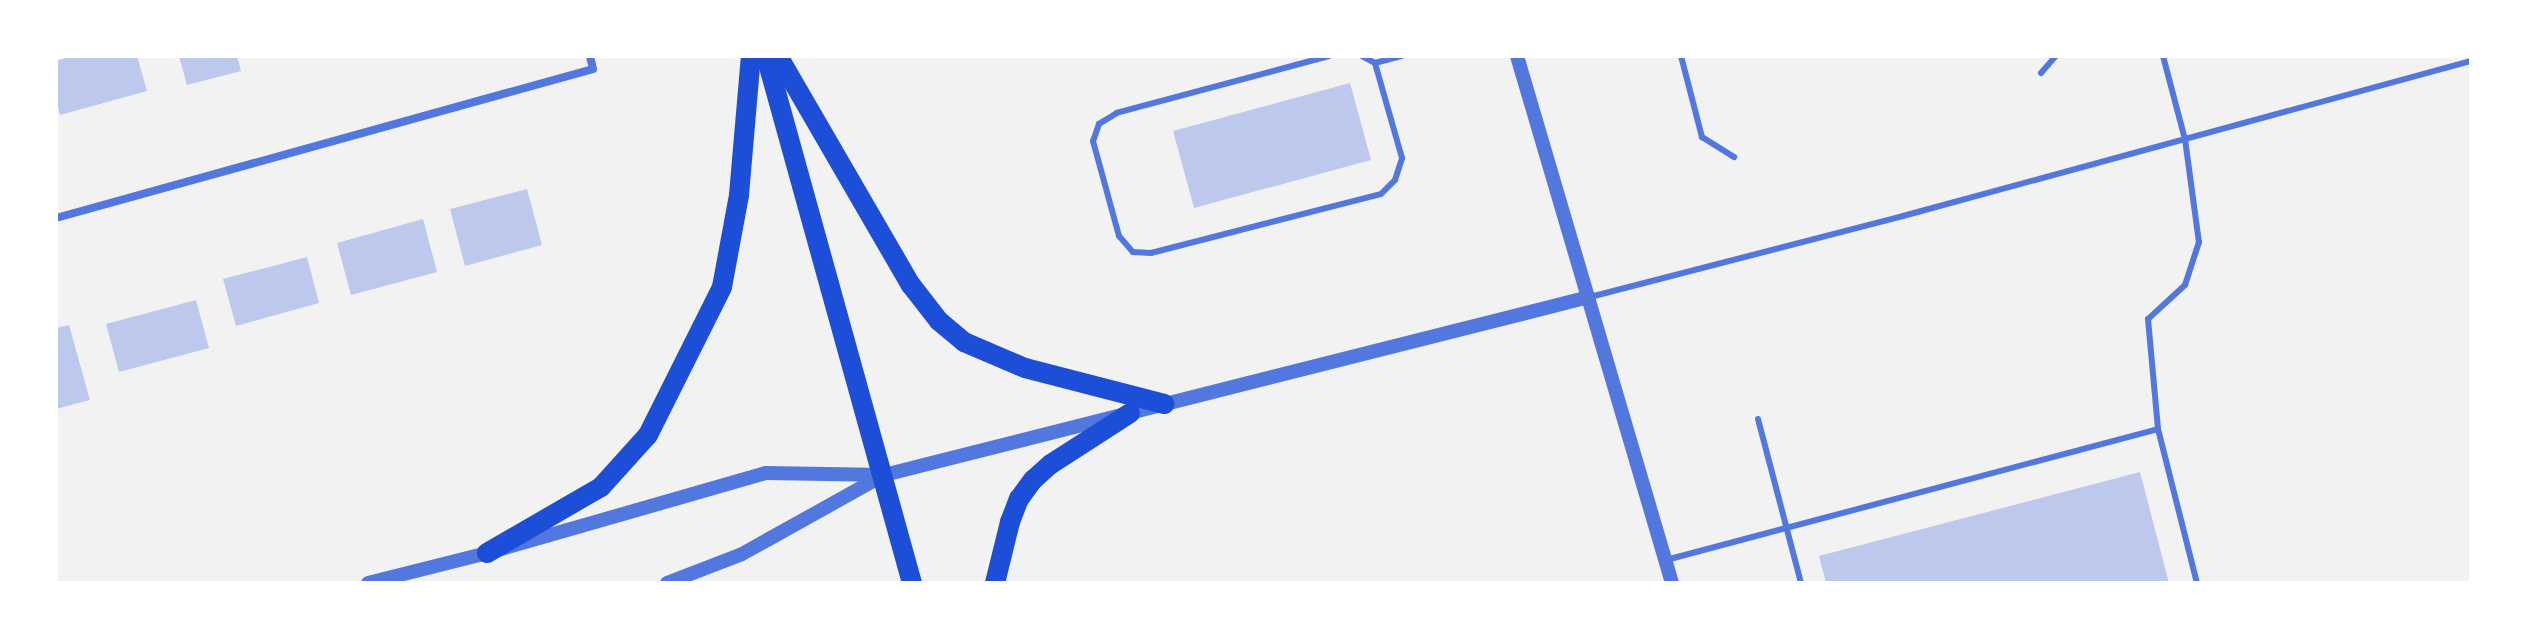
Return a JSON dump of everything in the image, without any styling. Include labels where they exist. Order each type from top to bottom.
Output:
[{"type":"main road","points":[[487,553],[601,487],[648,435],[722,287],[739,195],[751,56]]},
{"type":"main road","points":[[766,56],[912,583]]},
{"type":"main road","points":[[778,56],[911,285],[939,321],[964,342],[1025,368],[1164,404]]},
{"type":"main road","points":[[995,583],[1010,522],[1019,499],[1033,480],[1130,413]]},
{"type":"street","points":[[56,218],[593,69],[590,56]]},
{"type":"street","points":[[1517,56],[1672,583]]},
{"type":"street","points":[[667,583],[742,554],[884,475],[1589,297]]},
{"type":"street","points":[[368,583],[487,553],[766,473],[884,475]]},
{"type":"lane","points":[[1329,56],[1117,113],[1099,124],[1093,141],[1119,236],[1133,252],[1151,253],[1381,194],[1395,180],[1402,158],[1375,63]]},
{"type":"lane","points":[[1362,56],[1375,63],[1402,56]]},
{"type":"lane","points":[[1681,56],[1702,137],[1734,157]]},
{"type":"lane","points":[[2041,73],[2056,56]]},
{"type":"lane","points":[[2163,56],[2185,139],[2199,242],[2185,285],[2148,319],[2158,429],[2197,583]]},
{"type":"lane","points":[[1589,297],[2471,61]]},
{"type":"lane","points":[[1758,419],[1801,583]]},
{"type":"lane","points":[[1666,560],[2158,429]]},
{"type":"building","points":[[73,56],[137,56],[147,91],[60,115],[56,100],[56,61]]},
{"type":"building","points":[[179,56],[237,56],[241,71],[187,85]]},
{"type":"building","points":[[1350,83],[1371,160],[1194,208],[1173,131]]},
{"type":"building","points":[[527,189],[542,245],[465,266],[450,209]]},
{"type":"building","points":[[423,219],[437,272],[351,295],[337,243]]},
{"type":"building","points":[[307,257],[319,303],[236,326],[223,279]]},
{"type":"building","points":[[196,300],[209,348],[119,372],[106,324]]},
{"type":"building","points":[[69,325],[90,400],[56,409],[56,328]]},
{"type":"building","points":[[2140,472],[2169,583],[1826,583],[1819,556]]}]
